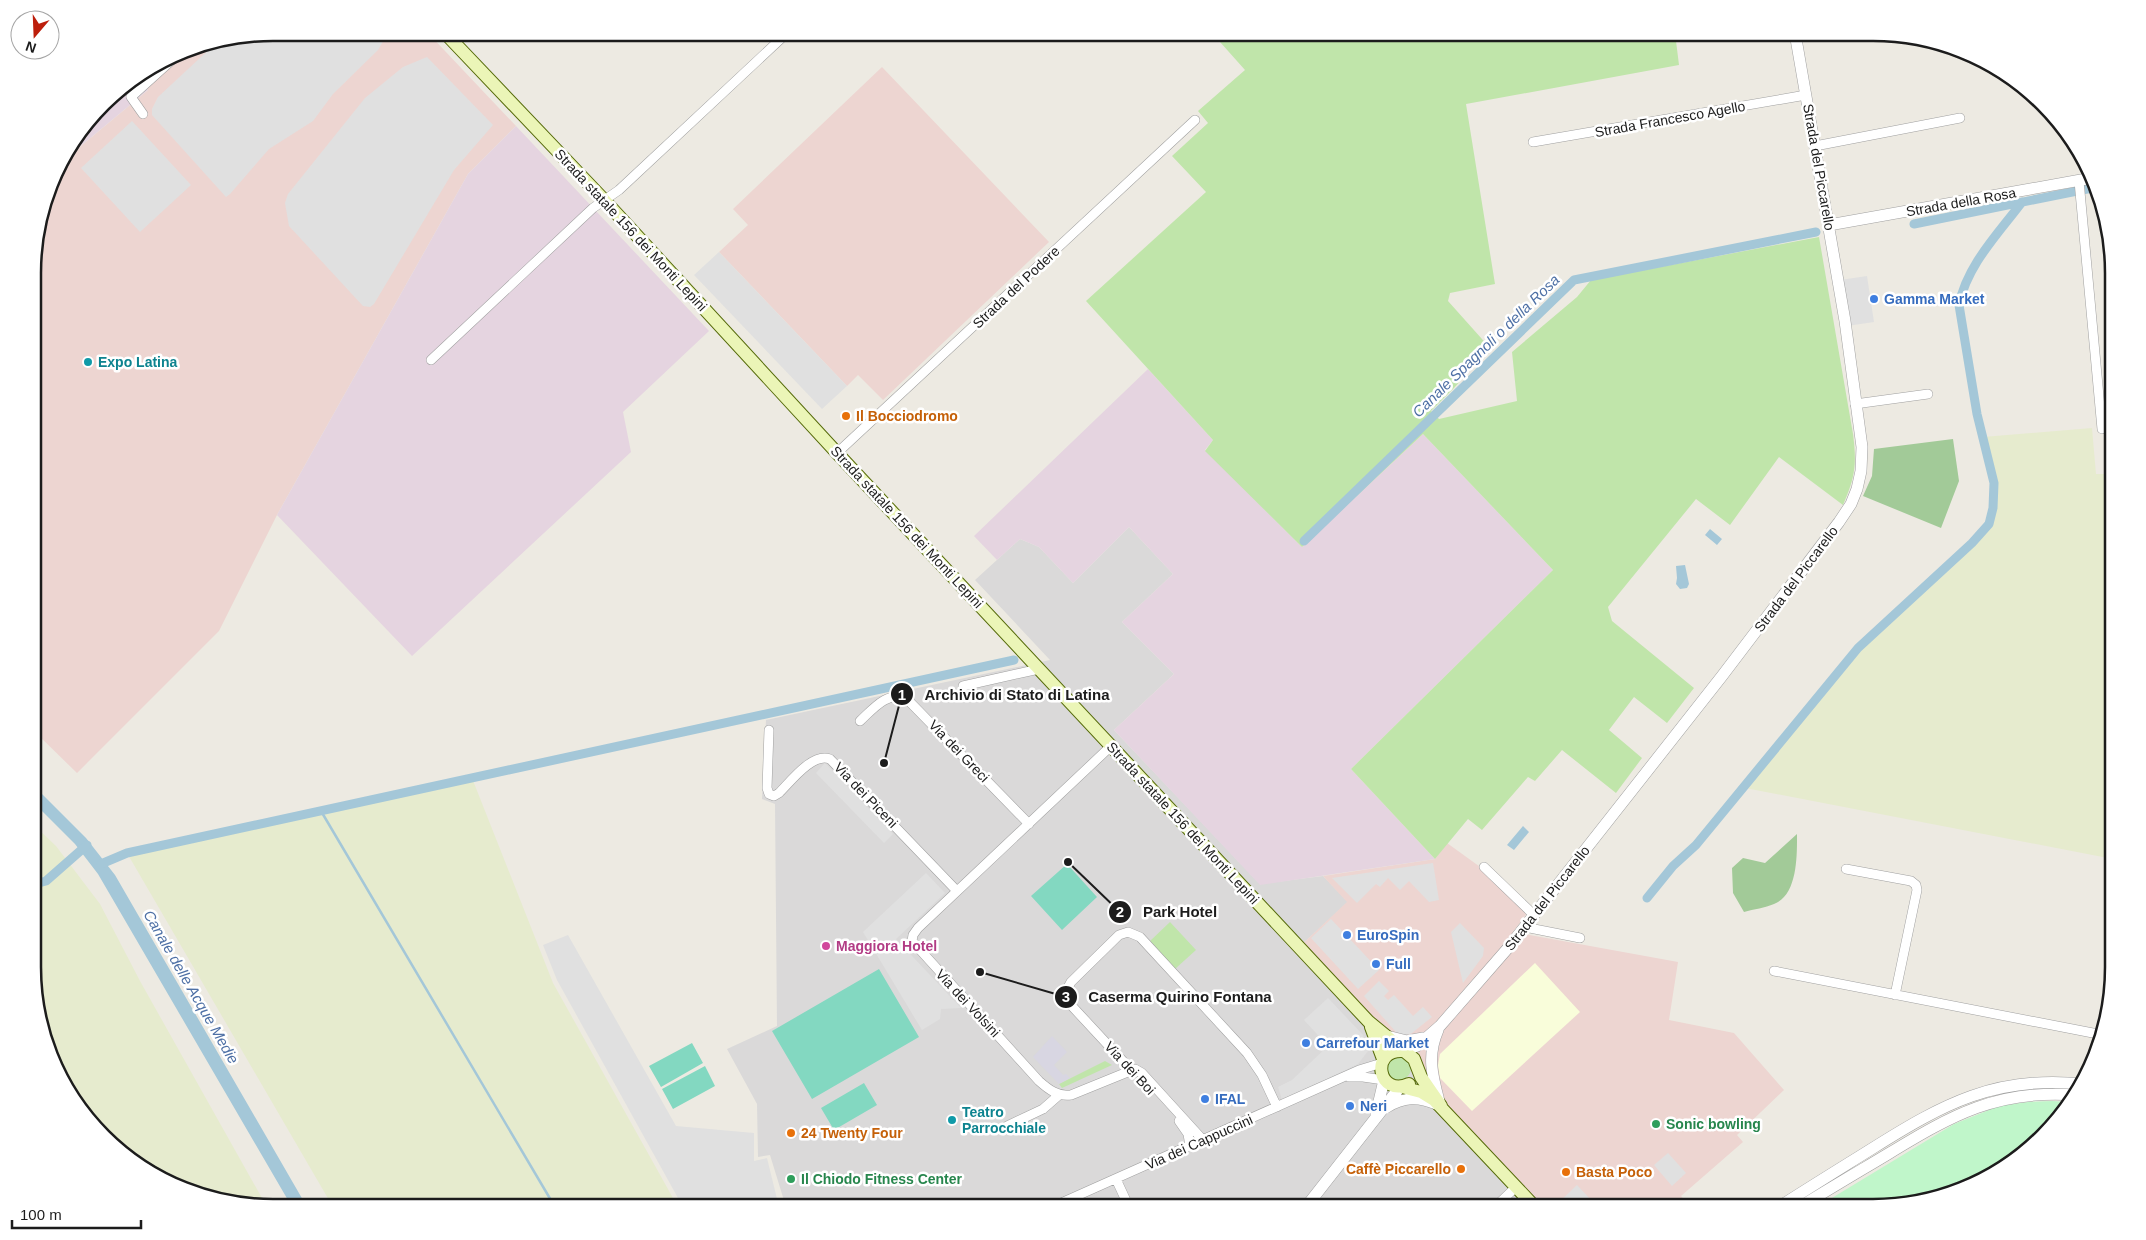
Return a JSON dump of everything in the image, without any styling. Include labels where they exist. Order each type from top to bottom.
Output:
[{"type":"main road","name":"Strada statale 156 dei Monti Lepini","points":[[454,41],[605,201],[837,453],[1369,1022],[1414,1059],[1421,1077],[1441,1106]]},
{"type":"main road","name":"Strada statale 156 dei Monti Lepini","points":[[1369,1022],[1383,1061],[1381,1069],[1384,1080]]},
{"type":"main road","points":[[1383,1061],[1394,1052],[1404,1051]]},
{"type":"main road","points":[[1401,1087],[1413,1081],[1417,1066]]},
{"type":"main road","points":[[1384,1080],[1392,1086],[1426,1094],[1441,1106],[1527,1199]]},
{"type":"street","points":[[431,360],[593,208],[619,190],[777,41]]},
{"type":"street","name":"Strada del Piccarello","points":[[1417,1066],[1440,1026],[1534,915],[1728,668],[1846,513],[1857,489],[1862,459],[1855,404],[1829,225],[1797,41]]},
{"type":"street","points":[[143,114],[130,97],[145,79]]},
{"type":"street","name":"Strada Francesco Agello","points":[[1533,142],[1806,96]]},
{"type":"street","points":[[1815,146],[1960,118]]},
{"type":"street","name":"Strada del Podere","points":[[837,453],[1195,120]]},
{"type":"street","name":"Strada della Rosa","points":[[1829,225],[2085,180]]},
{"type":"street","points":[[2079,181],[2102,429]]},
{"type":"street","points":[[1855,404],[1928,394]]},
{"type":"street","points":[[963,686],[1039,669]]},
{"type":"street","name":"Via dei Greci","points":[[860,721],[887,698],[897,696],[906,698],[1029,824]]},
{"type":"street","name":"Via dei Piceni","points":[[769,730],[767,788],[769,794],[776,796],[815,759],[821,757],[830,759],[958,891]]},
{"type":"street","name":"Via dei Volsini","points":[[1059,1094],[1040,1081],[912,941],[913,935],[918,928],[1111,746]]},
{"type":"street","points":[[1484,867],[1534,915]]},
{"type":"street","points":[[1846,869],[1911,882],[1916,885],[1917,890],[1895,995]]},
{"type":"street","points":[[1524,927],[1580,938]]},
{"type":"street","name":"Via dei Boi","points":[[1203,1140],[1070,1004],[1065,993],[1072,982],[1119,935],[1128,932],[1136,934],[1247,1053],[1262,1075],[1277,1107]]},
{"type":"street","points":[[1774,971],[2095,1033]]},
{"type":"street","points":[[1382,1034],[1407,1041],[1431,1040],[1431,1069],[1441,1106]]},
{"type":"street","name":"Strada del Piccarello","points":[[1404,1051],[1431,1040]]},
{"type":"street","name":"Via dei Cappuccini","points":[[1070,1199],[1383,1061]]},
{"type":"street","points":[[1007,1126],[1043,1109],[1059,1094],[1071,1095],[1134,1070]]},
{"type":"street","name":"Via dei Boi","points":[[1134,1070],[1184,1128],[1190,1146]]},
{"type":"street","name":"Via dei Cappuccini","points":[[1346,1078],[1363,1077],[1384,1080]]},
{"type":"street","points":[[1373,1122],[1384,1080]]},
{"type":"street","points":[[1792,1199],[1921,1118],[1964,1098],[1992,1089],[2018,1084],[2051,1082],[2074,1083]]},
{"type":"street","points":[[1312,1199],[1401,1087]]},
{"type":"street","points":[[1813,1199],[1927,1130],[1971,1108],[2018,1096],[2067,1095]]},
{"type":"street","points":[[1383,1109],[1398,1100],[1408,1099],[1426,1100],[1441,1106]]},
{"type":"street","points":[[1116,1179],[1125,1199]]},
{"type":"street","points":[[1503,1199],[1516,1187]]},
{"type":"shaded area","points":[[273,41],[436,41],[516,126],[468,174],[277,515],[219,631],[77,773],[41,738],[41,273],[43,243],[49,213],[59,184],[76,150],[148,90],[142,81],[170,65],[213,49],[243,43]]},
{"type":"shaded area","points":[[273,41],[383,41],[378,50],[333,94],[313,121],[269,149],[226,197],[152,115],[152,109],[158,97],[208,51],[213,49],[243,43]]},
{"type":"shaded area","points":[[427,57],[493,125],[454,170],[374,304],[370,307],[363,306],[289,226],[285,203],[288,194],[365,98],[403,67]]},
{"type":"shaded area","points":[[882,67],[1049,242],[883,400],[858,375],[847,386],[719,252],[748,225],[733,209]]},
{"type":"shaded area","points":[[142,81],[148,90],[77,149],[109,109],[132,89]]},
{"type":"shaded area","points":[[132,121],[191,185],[140,232],[81,168]]},
{"type":"shaded area","points":[[516,126],[709,331],[623,412],[631,452],[412,656],[277,515],[468,174]]},
{"type":"shaded area","points":[[719,252],[847,386],[822,409],[694,275]]},
{"type":"shaded area","points":[[1867,276],[1874,322],[1847,326],[1840,280]]},
{"type":"shaded area","points":[[1148,369],[1213,440],[1205,450],[1302,547],[1423,434],[1553,570],[1351,769],[1435,859],[1260,885],[1114,730],[1174,674],[1122,622],[1173,574],[1129,527],[1073,583],[1039,547],[1020,539],[997,560],[974,536]]},
{"type":"shaded area","points":[[2092,428],[2096,474],[2105,474],[2105,857],[1745,788],[1858,648],[1972,543],[1989,524],[1993,508],[1994,483],[1983,437]]},
{"type":"shaded area","points":[[1129,527],[1173,574],[1122,622],[1174,674],[1114,730],[1260,884],[1323,876],[1348,902],[1298,948],[1531,1199],[784,1199],[770,1155],[758,1157],[757,1104],[727,1049],[777,1026],[775,804],[762,799],[766,720],[1050,660],[975,580],[1020,539],[1039,547],[1073,583]]},
{"type":"shaded area","points":[[825,763],[893,834],[884,843],[816,773]]},
{"type":"shaded area","points":[[472,778],[553,983],[674,1199],[328,1199],[127,853]]},
{"type":"shaded area","points":[[41,832],[56,846],[100,904],[140,981],[262,1198],[243,1197],[213,1191],[184,1181],[157,1168],[132,1151],[109,1131],[89,1108],[72,1083],[54,1042],[43,997],[41,967]]},
{"type":"shaded area","points":[[1447,843],[1483,869],[1528,912],[1513,932],[1678,962],[1669,1020],[1734,1033],[1784,1090],[1737,1135],[1743,1142],[1681,1196],[1684,1199],[1531,1199],[1297,949],[1347,902],[1323,876],[1435,859]]},
{"type":"shaded area","points":[[1433,863],[1439,900],[1429,902],[1409,881],[1400,890],[1388,878],[1380,887],[1376,884],[1357,903],[1332,878]]},
{"type":"shaded area","points":[[926,873],[945,893],[896,939],[961,1008],[941,1009],[940,1019],[922,1030],[863,932]]},
{"type":"shaded area","points":[[1331,919],[1379,970],[1358,989],[1311,938]]},
{"type":"shaded area","points":[[1460,923],[1484,948],[1483,956],[1463,983],[1451,932]]},
{"type":"shaded area","points":[[568,935],[676,1126],[754,1133],[754,1161],[767,1158],[777,1199],[679,1199],[557,980],[543,945]]},
{"type":"shaded area","points":[[1535,963],[1580,1012],[1472,1111],[1440,1078],[1438,1065],[1440,1054]]},
{"type":"shaded area","points":[[1379,981],[1389,991],[1384,996],[1388,1000],[1394,995],[1413,1016],[1423,1007],[1432,1017],[1412,1033],[1404,1036],[1396,1032],[1364,996]]},
{"type":"shaded area","points":[[1328,998],[1363,1035],[1368,1051],[1358,1064],[1282,1100],[1278,1087],[1292,1080],[1328,1046],[1304,1020]]},
{"type":"shaded area","points":[[1052,1036],[1067,1052],[1054,1065],[1063,1075],[1066,1074],[1070,1078],[1059,1084],[1033,1057]]},
{"type":"shaded area","points":[[1668,1153],[1686,1173],[1672,1186],[1654,1165]]},
{"type":"shaded area","points":[[1577,1185],[1590,1199],[1562,1199]]},
{"type":"green space","points":[[1219,41],[1676,41],[1679,65],[1466,104],[1495,284],[1450,293],[1448,301],[1490,348],[1431,411],[1439,419],[1517,401],[1512,352],[1577,297],[1591,280],[1819,237],[1853,434],[1855,463],[1847,495],[1843,505],[1779,457],[1730,525],[1696,499],[1608,607],[1612,621],[1694,688],[1667,723],[1634,697],[1609,730],[1642,758],[1616,793],[1562,750],[1535,781],[1528,777],[1482,830],[1468,819],[1435,859],[1351,769],[1553,570],[1423,434],[1302,547],[1205,451],[1213,440],[1086,301],[1206,192],[1172,156],[1208,123],[1198,111],[1245,70]]},
{"type":"green space","points":[[1953,439],[1959,481],[1941,528],[1863,496],[1872,476],[1874,449]]},
{"type":"green space","points":[[1797,834],[1795,873],[1788,892],[1774,904],[1744,912],[1733,893],[1732,868],[1743,858],[1765,863]]},
{"type":"green space","points":[[1067,864],[1097,897],[1062,930],[1031,896]]},
{"type":"green space","points":[[1170,922],[1196,950],[1175,969],[1150,941]]},
{"type":"green space","points":[[879,969],[919,1037],[812,1099],[772,1031]]},
{"type":"green space","points":[[692,1043],[703,1063],[661,1087],[649,1066]]},
{"type":"green space","points":[[1399,1056],[1407,1060],[1411,1068],[1407,1076],[1399,1080],[1391,1076],[1387,1068],[1391,1060]]},
{"type":"green space","points":[[1105,1061],[1112,1065],[1062,1088],[1059,1084]]},
{"type":"green space","points":[[705,1066],[715,1086],[673,1109],[662,1089]]},
{"type":"green space","points":[[864,1083],[877,1105],[834,1130],[821,1108]]},
{"type":"green space","points":[[2028,1102],[2062,1102],[2026,1141],[2002,1160],[1976,1175],[1933,1191],[1903,1197],[1830,1199],[1954,1124],[1999,1106]]},
{"type":"water","points":[[1710,529],[1722,539],[1717,545],[1705,535]]},
{"type":"water","points":[[1685,565],[1689,584],[1687,588],[1680,589],[1676,584],[1676,566]]},
{"type":"water","points":[[41,793],[86,838],[115,875],[302,1199],[287,1199],[98,874],[75,844],[41,810]]},
{"type":"water","points":[[1523,826],[1529,832],[1514,850],[1507,845]]},
{"type":"waterway","name":"Canale Spagnoli o della Rosa","points":[[1914,224],[2089,189]]},
{"type":"waterway","points":[[1647,898],[1673,866],[1696,845],[1858,648],[1972,543],[1989,524],[1993,508],[1994,483],[1977,414],[1959,305],[1963,290],[1976,263],[2022,202]]},
{"type":"waterway","name":"Canale Spagnoli o della Rosa","points":[[1304,541],[1574,280],[1816,232]]},
{"type":"waterway","points":[[101,864],[127,853],[1014,660]]},
{"type":"waterway","points":[[321,811],[550,1199]]},
{"type":"waterway","points":[[41,882],[46,881],[87,845]]},
{"type":"place","name":"Gamma Market","points":[[1874,299]]},
{"type":"place","name":"Expo Latina","points":[[88,362]]},
{"type":"place","name":"Il Bocciodromo","points":[[846,416]]},
{"type":"place","name":"Archivio di Stato di Latina","points":[[884,763]]},
{"type":"place","name":"Park Hotel","points":[[1068,862]]},
{"type":"place","name":"EuroSpin","points":[[1347,935]]},
{"type":"place","name":"Maggiora Hotel","points":[[826,946]]},
{"type":"place","name":"Full","points":[[1376,964]]},
{"type":"place","name":"Caserma Quirino Fontana","points":[[980,972]]},
{"type":"place","name":"Carrefour Market","points":[[1306,1043]]},
{"type":"place","name":"IFAL","points":[[1205,1099]]},
{"type":"place","name":"Neri","points":[[1350,1106]]},
{"type":"place","name":"Teatro Parrocchiale","points":[[952,1120]]},
{"type":"place","name":"Sonic bowling","points":[[1656,1124]]},
{"type":"place","name":"24 Twenty Four","points":[[791,1133]]},
{"type":"place","name":"Caffè Piccarello","points":[[1461,1169]]},
{"type":"place","name":"Basta Poco","points":[[1566,1172]]},
{"type":"place","name":"Il Chiodo Fitness Center","points":[[791,1179]]},
{"type":"water label","name":"Canale delle Acque Medie","points":[[191,987]]}]
